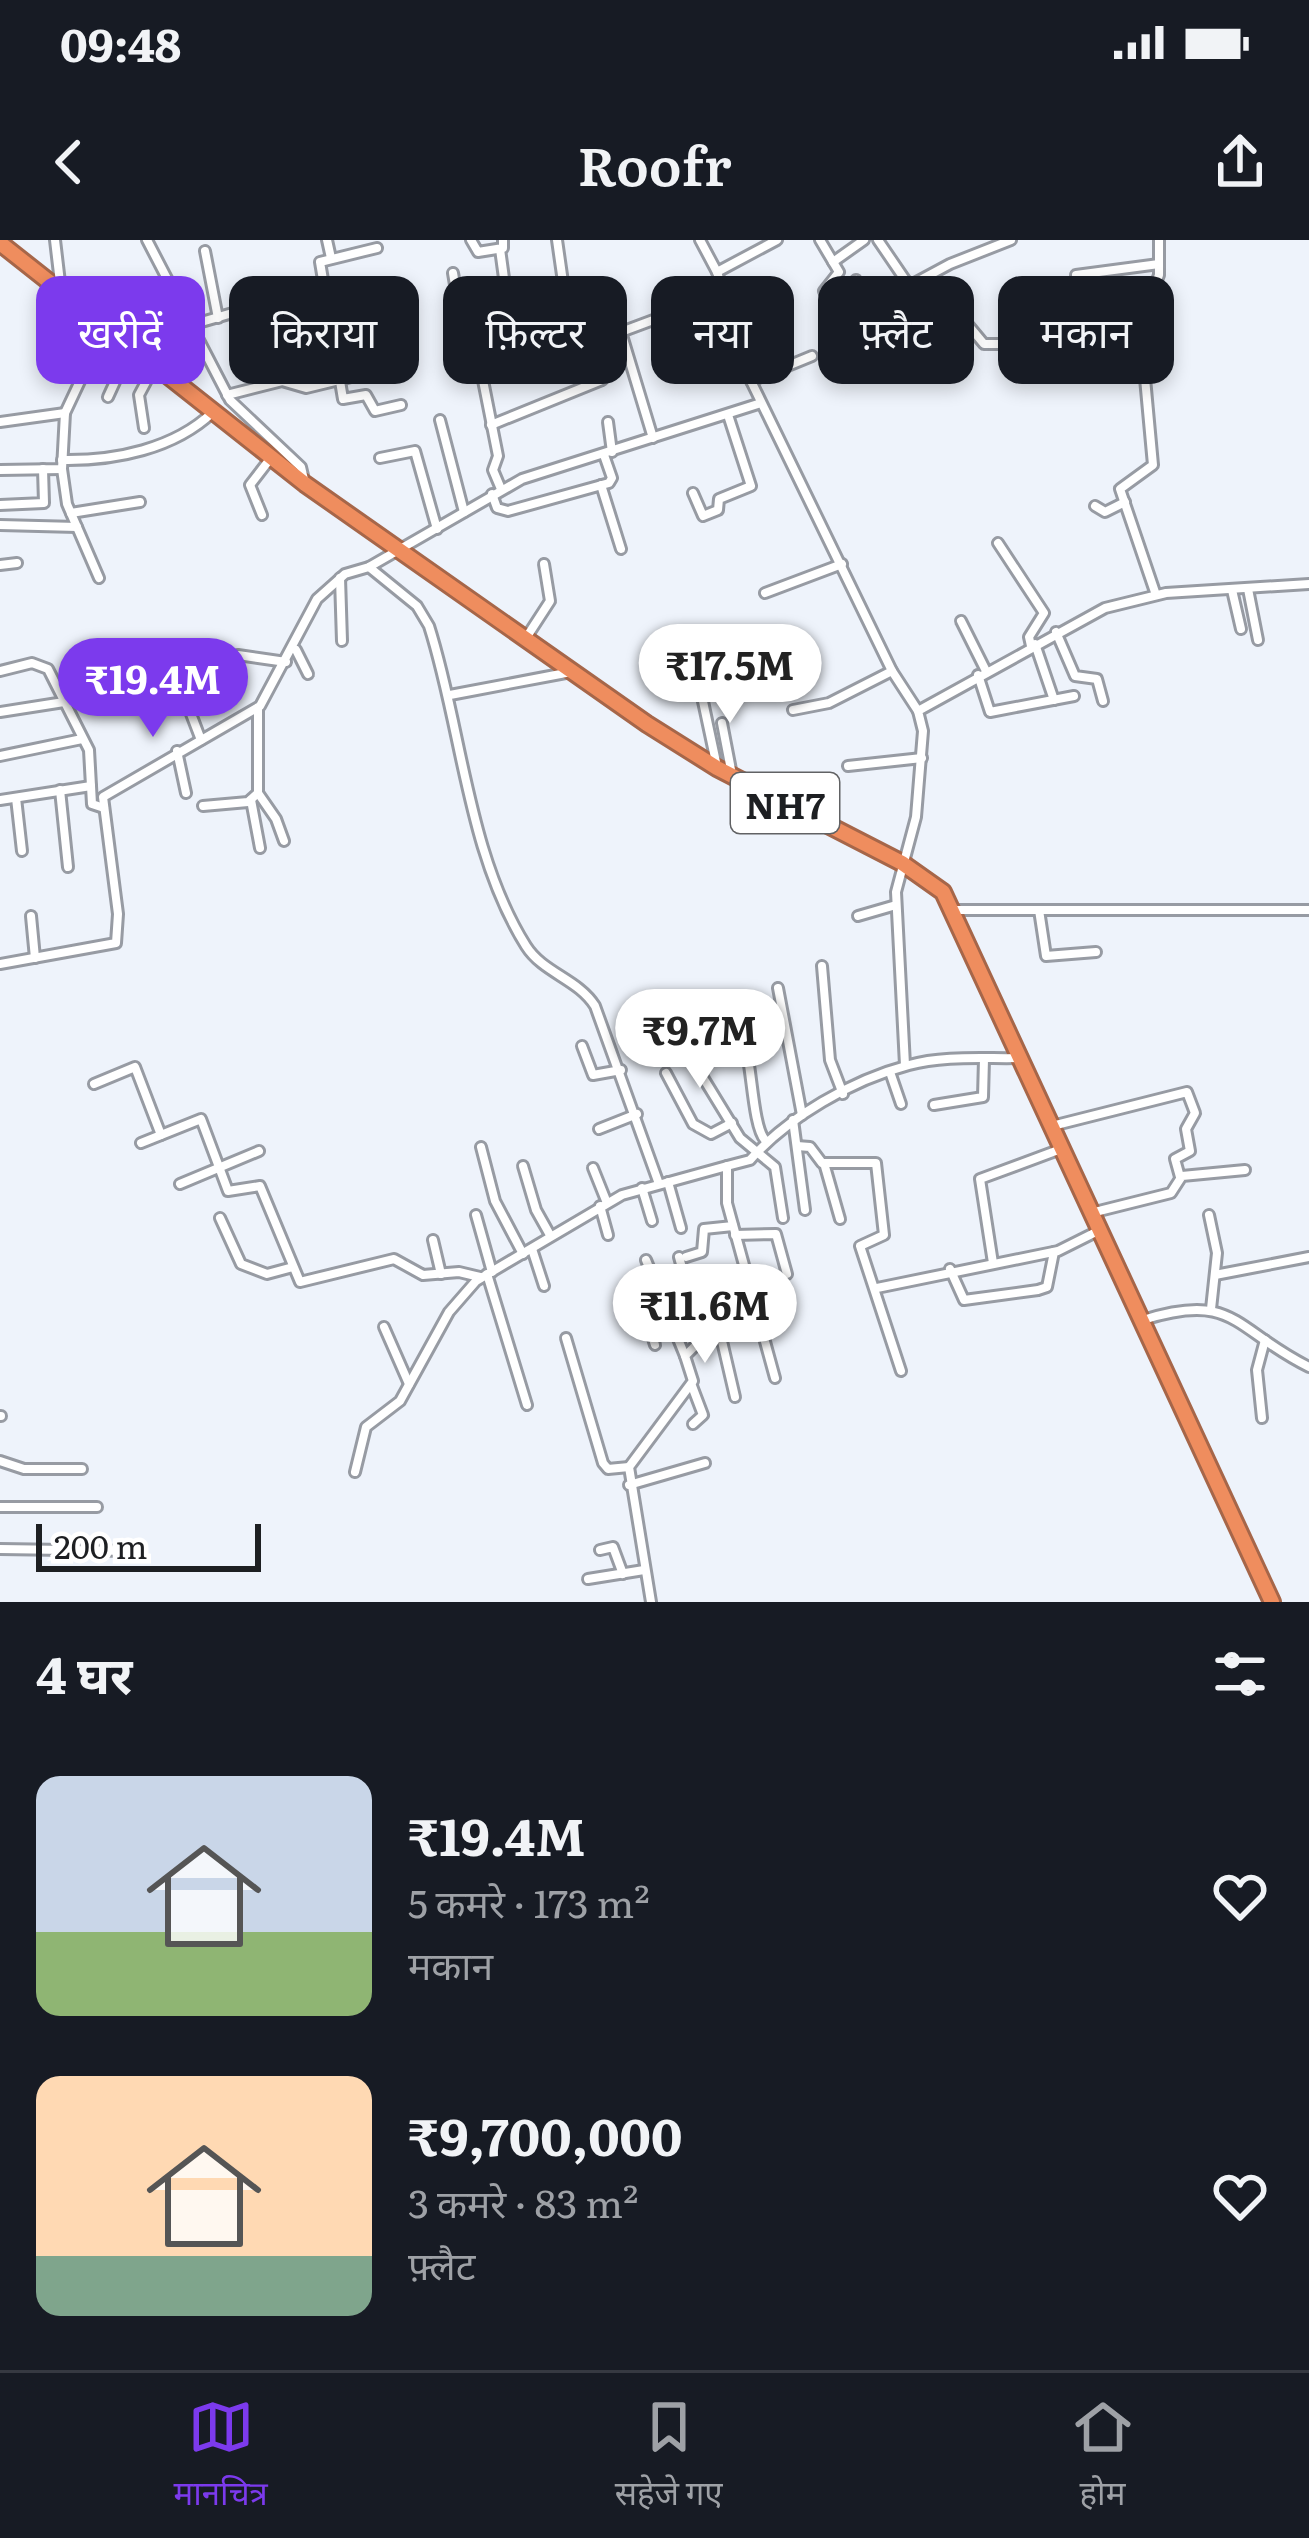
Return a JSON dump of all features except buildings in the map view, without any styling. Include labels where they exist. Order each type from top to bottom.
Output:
[{"type":"highway","name":"NH7","points":[[0,243],[41,276]]},
{"type":"highway","name":"NH7","points":[[178,384],[305,484],[569,674],[717,769],[902,862],[944,892],[1272,1602]]},
{"type":"street","points":[[55,240],[63,276]]},
{"type":"street","points":[[147,240],[165,276]]},
{"type":"street","points":[[327,240],[331,258]]},
{"type":"street","points":[[471,240],[475,252],[502,244],[505,276]]},
{"type":"street","points":[[557,240],[562,276]]},
{"type":"street","points":[[700,240],[718,276]]},
{"type":"street","points":[[717,272],[777,240]]},
{"type":"street","points":[[820,240],[839,276]]},
{"type":"street","points":[[833,262],[864,240]]},
{"type":"street","points":[[878,240],[903,276]]},
{"type":"street","points":[[932,276],[1011,240]]},
{"type":"street","points":[[1156,595],[1123,483],[1149,473],[1154,465],[1140,324],[1160,264],[1159,240]]},
{"type":"street","points":[[321,276],[319,263],[377,248]]},
{"type":"street","points":[[205,251],[218,318]]},
{"type":"street","points":[[1076,275],[1160,264]]},
{"type":"street","points":[[453,273],[460,320],[472,325],[498,456],[493,470],[497,508],[508,511],[613,478],[608,422]]},
{"type":"street","points":[[205,322],[229,315]]},
{"type":"street","points":[[651,321],[620,335],[653,438]]},
{"type":"street","points":[[205,353],[246,421],[304,470],[305,484]]},
{"type":"street","points":[[794,363],[812,356]]},
{"type":"street","points":[[79,384],[65,413],[62,465],[70,513],[99,578]]},
{"type":"street","points":[[108,397],[114,384]]},
{"type":"street","points":[[144,428],[140,394],[145,384]]},
{"type":"street","points":[[226,394],[269,384]]},
{"type":"street","points":[[292,384],[306,388],[322,384]]},
{"type":"street","points":[[340,384],[344,400],[365,395],[375,410],[401,405]]},
{"type":"street","points":[[491,425],[592,384]]},
{"type":"street","points":[[752,384],[892,671],[918,711],[922,758],[916,817],[902,862],[896,905],[905,1065]]},
{"type":"street","points":[[0,964],[107,946],[118,939],[106,793],[258,708],[295,649],[317,599],[340,578],[369,567],[497,492],[761,403]]},
{"type":"street","points":[[0,470],[43,469],[146,450],[195,428],[214,412]]},
{"type":"street","points":[[0,422],[65,413]]},
{"type":"street","points":[[693,493],[703,516],[718,510],[717,500],[750,487],[728,415]]},
{"type":"street","points":[[440,420],[464,512]]},
{"type":"street","points":[[380,458],[415,451],[437,529]]},
{"type":"street","points":[[262,515],[250,485],[271,458]]},
{"type":"street","points":[[0,505],[44,503],[43,469]]},
{"type":"street","points":[[602,485],[621,549]]},
{"type":"street","points":[[70,513],[140,502]]},
{"type":"street","points":[[1096,506],[1106,512],[1125,502]]},
{"type":"street","points":[[0,525],[77,527]]},
{"type":"street","points":[[998,543],[1044,613],[1029,637],[1054,700]]},
{"type":"street","points":[[0,565],[17,563]]},
{"type":"street","points":[[526,639],[550,601],[544,564]]},
{"type":"street","points":[[765,593],[842,564]]},
{"type":"street","points":[[369,567],[424,616],[450,695],[484,843],[520,934],[543,964],[589,997],[681,1228]]},
{"type":"street","points":[[340,578],[342,641]]},
{"type":"street","points":[[918,711],[1105,608],[1156,595],[1309,584]]},
{"type":"street","points":[[1248,589],[1258,640]]},
{"type":"street","points":[[1232,590],[1241,629]]},
{"type":"street","points":[[961,621],[982,673],[991,712],[1074,696]]},
{"type":"street","points":[[1057,632],[1075,676],[1097,680],[1103,701]]},
{"type":"street","points":[[295,649],[308,674]]},
{"type":"street","points":[[238,655],[286,662]]},
{"type":"street","points":[[0,671],[43,665],[89,750],[92,804],[104,808]]},
{"type":"street","points":[[793,710],[829,703],[892,671]]},
{"type":"street","points":[[450,695],[569,674]]},
{"type":"street","points":[[700,692],[717,769]]},
{"type":"street","points":[[0,712],[64,702]]},
{"type":"street","points":[[188,706],[201,740]]},
{"type":"street","points":[[258,708],[255,797],[260,848]]},
{"type":"street","points":[[722,723],[732,777]]},
{"type":"street","points":[[0,756],[82,739]]},
{"type":"street","points":[[177,751],[185,793]]},
{"type":"street","points":[[848,766],[922,758]]},
{"type":"street","points":[[0,800],[91,785]]},
{"type":"street","points":[[60,790],[68,867]]},
{"type":"street","points":[[203,806],[255,797]]},
{"type":"street","points":[[255,797],[277,818],[284,841]]},
{"type":"street","points":[[16,798],[22,851]]},
{"type":"street","points":[[858,916],[896,905]]},
{"type":"street","points":[[954,910],[1309,910]]},
{"type":"street","points":[[1039,910],[1044,954],[1096,952]]},
{"type":"street","points":[[31,916],[35,958]]},
{"type":"street","points":[[822,966],[830,1060],[843,1094]]},
{"type":"street","points":[[778,988],[805,1210]]},
{"type":"street","points":[[692,1017],[687,1036],[695,1062],[732,1123],[778,1174],[783,1218]]},
{"type":"street","points":[[745,1044],[756,1087],[755,1126],[765,1139]]},
{"type":"street","points":[[582,1046],[592,1075],[621,1070]]},
{"type":"street","points":[[355,1472],[366,1427],[394,1407],[449,1312],[487,1274],[603,1204],[642,1188],[746,1162],[765,1139],[797,1118],[905,1065],[1023,1058]]},
{"type":"street","points":[[934,1105],[983,1097],[984,1059]]},
{"type":"street","points":[[94,1084],[135,1067],[160,1135]]},
{"type":"street","points":[[666,1072],[695,1126],[711,1134],[732,1123]]},
{"type":"street","points":[[890,1072],[902,1104]]},
{"type":"street","points":[[1052,1126],[1186,1092],[1195,1112],[1186,1129],[1189,1152],[1175,1159],[1180,1177],[1171,1193],[1090,1213]]},
{"type":"street","points":[[599,1129],[637,1114]]},
{"type":"street","points":[[141,1143],[201,1120],[231,1193],[260,1186],[293,1267],[304,1282],[394,1259],[423,1275],[487,1274]]},
{"type":"street","points":[[797,1146],[810,1147],[824,1163],[840,1220]]},
{"type":"street","points":[[482,1148],[495,1201],[544,1286]]},
{"type":"street","points":[[993,1263],[980,1179],[1061,1149]]},
{"type":"street","points":[[180,1184],[259,1151]]},
{"type":"street","points":[[824,1163],[876,1163],[884,1235],[860,1246],[901,1371]]},
{"type":"street","points":[[524,1166],[536,1210],[550,1235]]},
{"type":"street","points":[[727,1166],[734,1230],[775,1378]]},
{"type":"street","points":[[593,1168],[608,1235]]},
{"type":"street","points":[[1180,1177],[1245,1171]]},
{"type":"street","points":[[642,1188],[652,1221]]},
{"type":"street","points":[[476,1215],[487,1274],[527,1405]]},
{"type":"street","points":[[1209,1215],[1215,1275],[1211,1309]]},
{"type":"street","points":[[220,1218],[241,1264],[267,1274],[293,1267]]},
{"type":"street","points":[[702,1340],[682,1257],[702,1252],[704,1229],[776,1234],[787,1274]]},
{"type":"street","points":[[877,1288],[950,1269],[1055,1251],[1098,1231]]},
{"type":"street","points":[[434,1240],[441,1274]]},
{"type":"street","points":[[950,1269],[964,1300],[1038,1290],[1046,1287],[1048,1258],[1055,1251]]},
{"type":"street","points":[[1215,1275],[1309,1257]]},
{"type":"street","points":[[646,1260],[694,1375],[629,1467],[651,1602]]},
{"type":"street","points":[[1140,1321],[1189,1306],[1211,1309],[1308,1365]]},
{"type":"street","points":[[655,1345],[645,1318],[665,1307]]},
{"type":"street","points":[[685,1356],[718,1324],[756,1312]]},
{"type":"street","points":[[718,1324],[735,1397]]},
{"type":"street","points":[[385,1327],[410,1385]]},
{"type":"street","points":[[566,1338],[603,1463],[608,1469],[629,1467]]},
{"type":"street","points":[[1262,1418],[1257,1370],[1264,1340]]},
{"type":"street","points":[[691,1384],[703,1415],[693,1424]]},
{"type":"street","points":[[0,1461],[24,1469],[82,1469]]},
{"type":"street","points":[[629,1485],[705,1463]]},
{"type":"street","points":[[0,1507],[97,1507]]},
{"type":"street","points":[[600,1550],[613,1547],[623,1574]]},
{"type":"street","points":[[0,1549],[131,1551]]},
{"type":"street","points":[[589,1580],[644,1570]]}]
